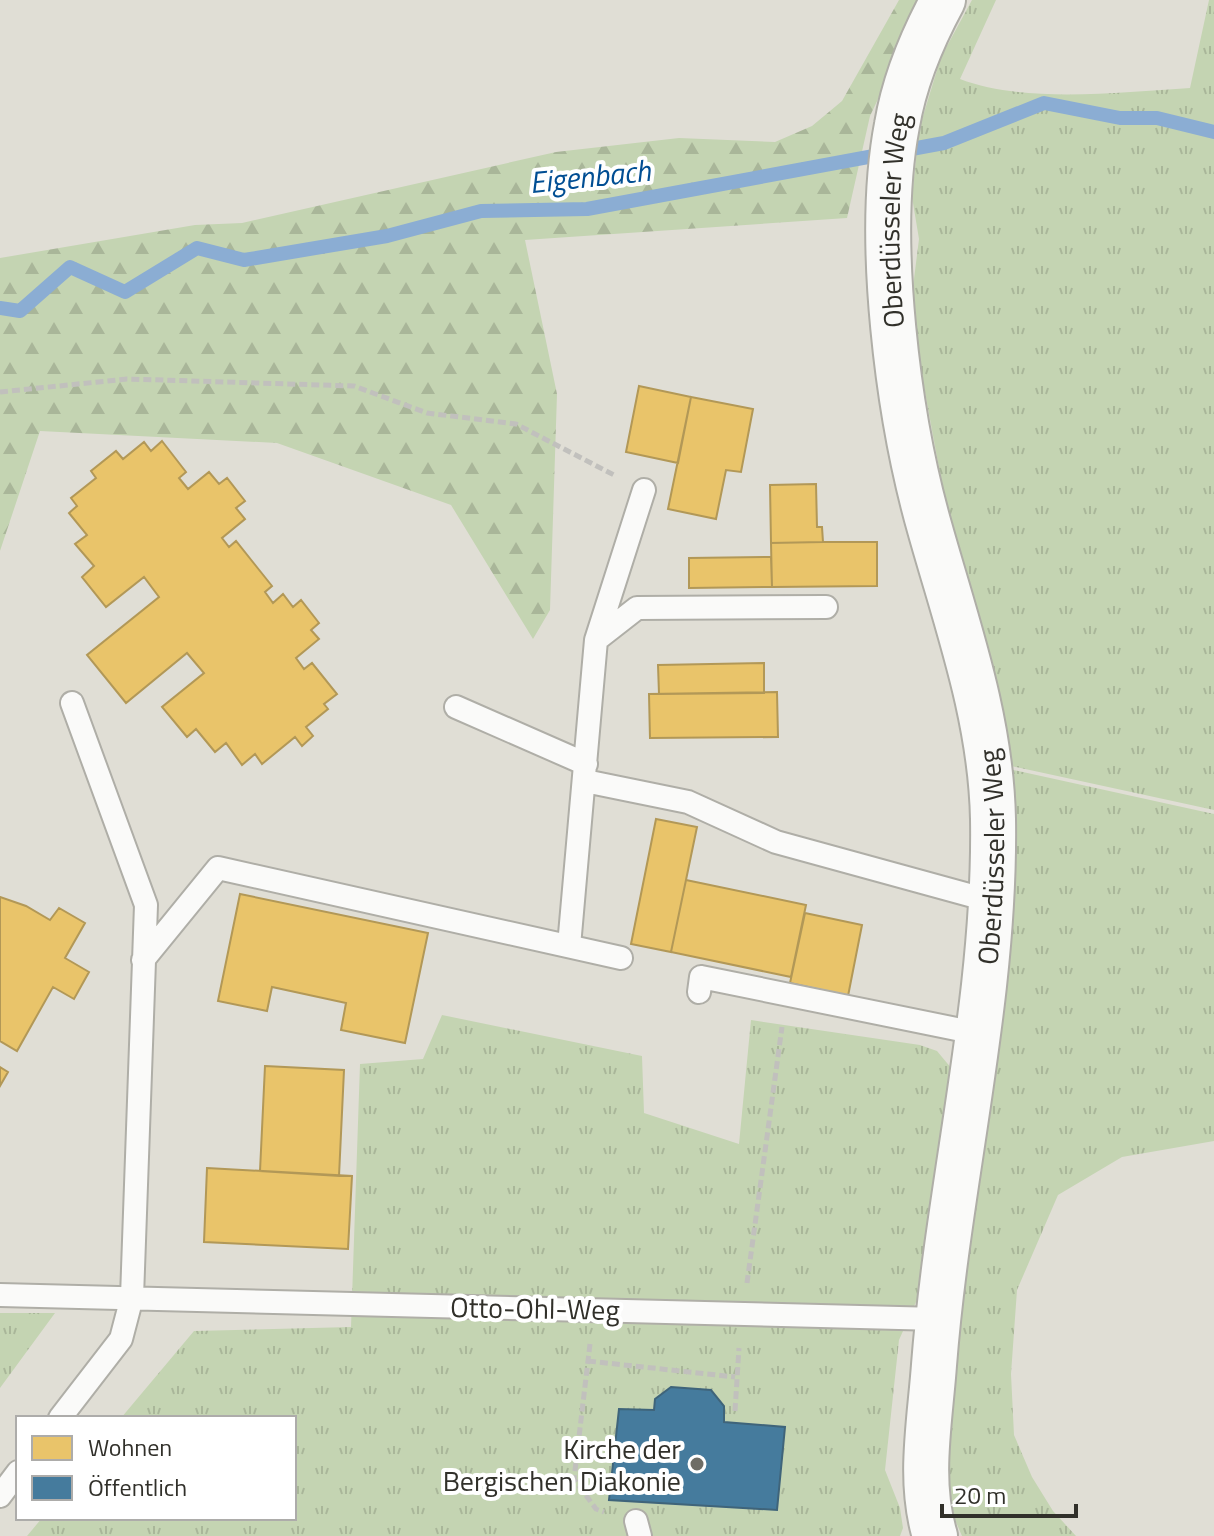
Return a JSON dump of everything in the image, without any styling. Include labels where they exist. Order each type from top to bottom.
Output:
[{"type":"street","name":"Oberdüsseler Weg","points":[[935,1536],[928,1512],[925,1473],[938,1319],[991,901],[993,818],[988,752],[969,655],[929,525],[901,387],[890,279],[890,195],[897,123],[929,26],[943,0]]},
{"type":"lane","points":[[569,946],[596,640],[644,490]]},
{"type":"lane","points":[[596,640],[637,608],[826,607]]},
{"type":"lane","points":[[62,1416],[121,1339],[132,1297],[146,905],[72,703]]},
{"type":"lane","points":[[456,707],[585,772],[688,802],[776,842],[991,901]]},
{"type":"lane","points":[[143,960],[218,868],[621,958]]},
{"type":"lane","points":[[699,992],[701,977],[976,1033]]},
{"type":"lane","name":"Otto-Ohl-Weg","points":[[0,1295],[938,1319]]},
{"type":"lane","points":[[0,1496],[16,1475]]},
{"type":"path","points":[[0,392],[127,379],[354,386],[427,413],[516,424],[644,490]]},
{"type":"path","points":[[735,1411],[735,1377],[786,994]]},
{"type":"path","points":[[594,1308],[574,1479],[596,1509],[638,1528]]},
{"type":"path","points":[[588,1361],[735,1377]]},
{"type":"green space","points":[[899,0],[925,0],[870,116],[847,218],[525,240],[557,394],[550,610],[533,639],[451,505],[277,443],[40,431],[0,551],[0,258],[195,225],[242,223],[556,152],[679,138],[775,142],[812,126],[842,101]]},
{"type":"green space","points":[[972,0],[996,0],[960,79],[1014,92],[1103,94],[1190,88],[1209,0],[1214,0],[1214,810],[1011,766],[951,533],[910,311],[919,239],[912,197],[919,129],[941,57]]},
{"type":"green space","points":[[1009,769],[1214,814],[1214,1141],[1122,1157],[1058,1195],[1017,1290],[1011,1374],[1014,1435],[1032,1477],[1053,1511],[1076,1536],[962,1536],[949,1506],[945,1480]]},
{"type":"green space","points":[[442,1015],[642,1056],[644,1113],[739,1144],[751,1020],[920,1045],[937,1051],[952,1069],[924,1284],[899,1340],[885,1470],[900,1508],[903,1528],[900,1536],[27,1536],[40,1520],[296,1520],[296,1416],[123,1416],[194,1331],[351,1327],[360,1064],[423,1059]]},
{"type":"green space","points":[[0,1313],[55,1313],[0,1388]]},
{"type":"building: Wohnen","points":[[639,386],[691,397],[678,463],[626,452]]},
{"type":"building: Wohnen","points":[[691,397],[753,409],[741,472],[726,470],[716,519],[668,509]]},
{"type":"building: Wohnen","points":[[162,441],[186,472],[179,478],[188,489],[209,472],[219,484],[227,478],[245,501],[236,508],[245,519],[222,538],[229,547],[236,541],[272,586],[265,592],[273,603],[283,594],[293,607],[301,600],[319,623],[311,630],[319,639],[296,658],[304,669],[312,663],[337,694],[324,704],[328,709],[306,727],[313,736],[302,746],[295,737],[262,764],[255,754],[242,765],[226,743],[215,752],[196,729],[187,737],[162,707],[204,673],[187,653],[126,703],[87,655],[159,597],[144,577],[106,607],[82,577],[94,566],[75,544],[87,535],[69,513],[77,506],[71,498],[96,478],[91,471],[116,451],[123,459],[144,442],[151,451]]},
{"type":"building: Wohnen","points":[[816,484],[817,527],[822,527],[823,542],[771,543],[770,485]]},
{"type":"building: Wohnen","points":[[877,542],[877,586],[772,587],[771,543]]},
{"type":"building: Wohnen","points":[[771,557],[772,587],[689,588],[689,558]]},
{"type":"building: Wohnen","points":[[764,663],[764,693],[659,694],[658,665]]},
{"type":"building: Wohnen","points":[[777,692],[778,737],[650,738],[649,694]]},
{"type":"building: Wohnen","points":[[656,819],[697,827],[671,952],[631,944]]},
{"type":"building: Wohnen","points":[[686,880],[806,905],[791,977],[671,952]]},
{"type":"building: Wohnen","points":[[240,894],[428,933],[405,1043],[341,1030],[346,1003],[272,987],[267,1011],[218,1001]]},
{"type":"building: Wohnen","points":[[0,897],[26,906],[50,920],[59,908],[85,923],[65,958],[89,972],[74,999],[53,987],[17,1051],[0,1041]]},
{"type":"building: Wohnen","points":[[805,913],[862,925],[848,996],[790,983]]},
{"type":"building: Wohnen","points":[[265,1066],[344,1070],[339,1176],[260,1171]]},
{"type":"building: Wohnen","points":[[0,1067],[8,1072],[0,1086]]},
{"type":"building: Wohnen","points":[[207,1168],[352,1176],[348,1249],[204,1242]]},
{"type":"building: Öffentlich","name":"Kirche der Bergischen Diakonie","points":[[671,1387],[711,1390],[724,1406],[724,1422],[785,1427],[777,1510],[609,1500],[619,1409],[654,1410],[655,1399]]},
{"type":"waterway","name":"Eigenbach","points":[[0,308],[20,311],[70,267],[125,292],[197,248],[244,260],[387,236],[481,211],[587,209],[944,143],[1044,103],[1120,118],[1157,118],[1214,132]]},
{"type":"place","name":"Kirche der Bergischen Diakonie","points":[[697,1464]]}]
